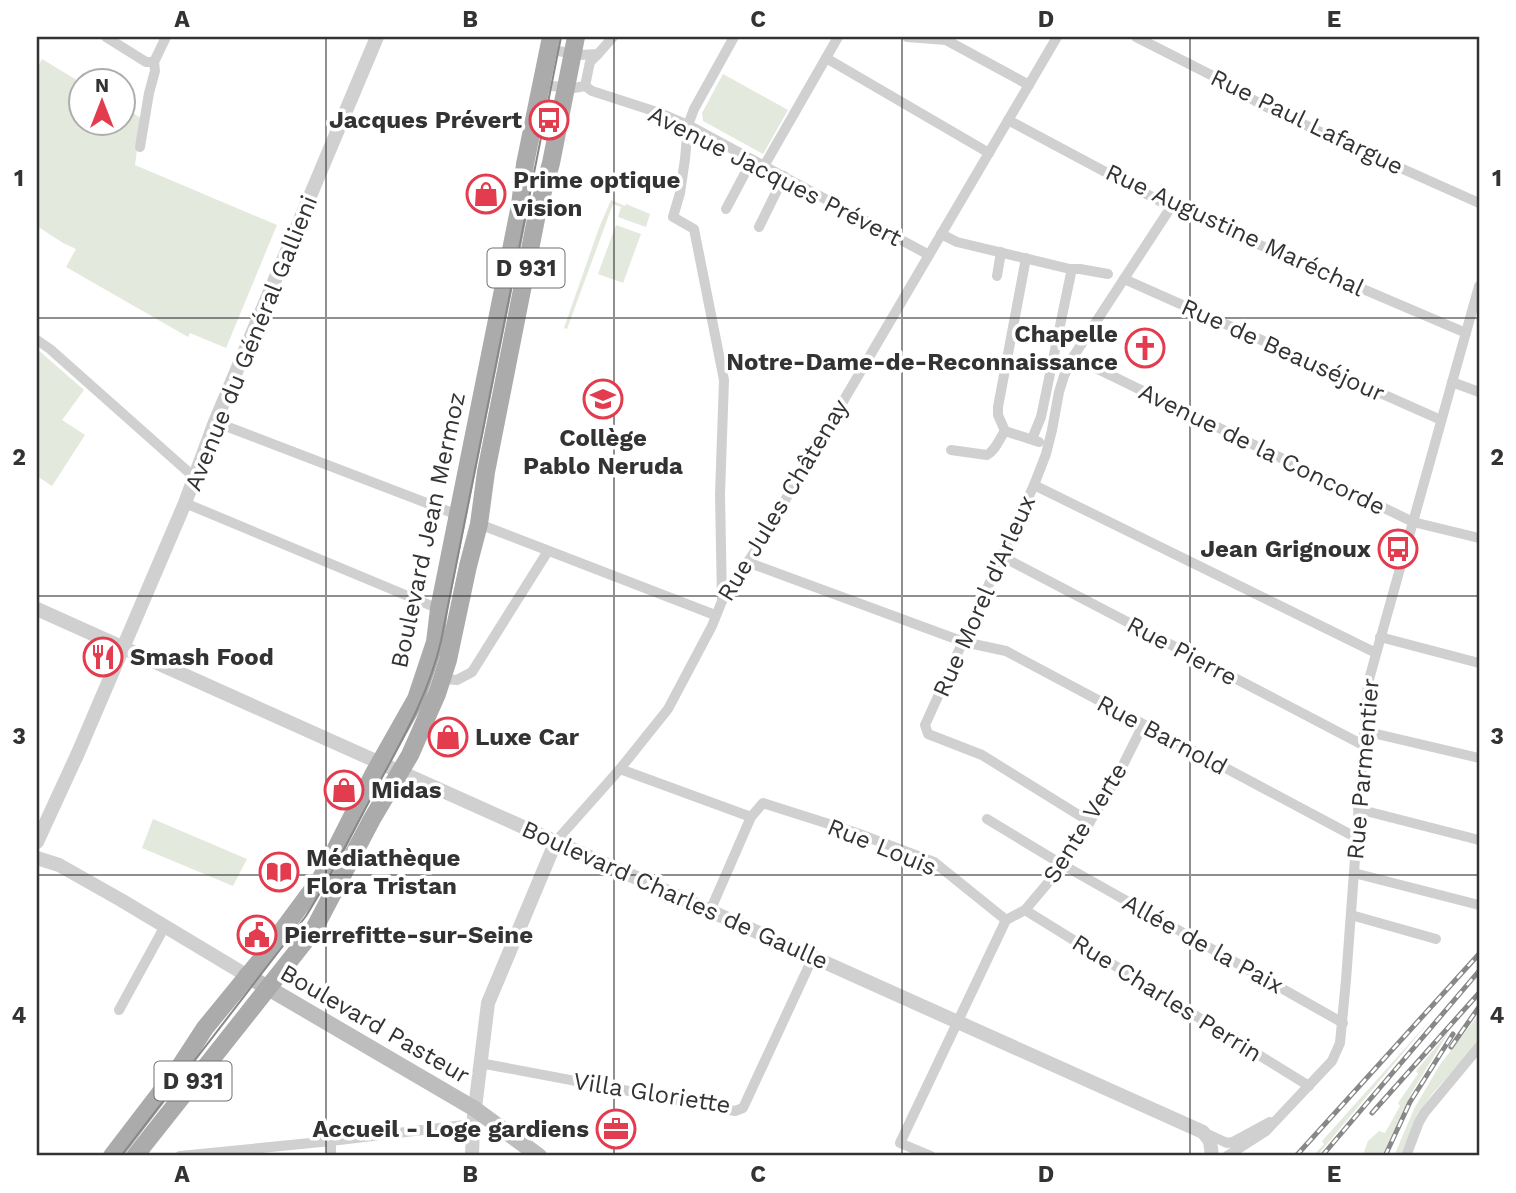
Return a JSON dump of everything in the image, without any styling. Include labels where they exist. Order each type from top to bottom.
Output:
[{"type":"main road","name":"Boulevard Jean Mermoz","points":[[112,1156],[177,1071],[205,1028],[259,962],[321,878],[416,699],[435,642],[439,609],[550,43]]},
{"type":"main road","name":"Boulevard Jean Mermoz","points":[[135,1156],[313,931],[372,819],[410,755],[443,678],[479,524],[486,472],[530,249],[551,163],[574,45]]},
{"type":"main road","name":"Boulevard Pasteur","points":[[246,975],[539,1156]]},
{"type":"street","points":[[106,37],[146,62],[154,62]]},
{"type":"street","points":[[140,147],[155,71],[154,62],[166,37]]},
{"type":"street","name":"Avenue du Général Gallieni","points":[[37,842],[185,503],[215,422],[377,37]]},
{"type":"street","points":[[585,86],[590,62],[613,37]]},
{"type":"street","points":[[722,601],[720,494],[723,380],[694,229],[673,217],[682,181],[688,125],[734,37]]},
{"type":"street","points":[[764,166],[838,37]]},
{"type":"street","points":[[907,37],[947,38],[1029,85]]},
{"type":"street","name":"Rue Jules Châtenay","points":[[556,841],[620,769],[668,709],[722,601],[757,548],[1057,37]]},
{"type":"street","name":"Rue Paul Lafargue","points":[[1136,37],[1161,42],[1262,105],[1479,203]]},
{"type":"street","points":[[550,43],[574,45],[598,54]]},
{"type":"street","points":[[826,58],[989,153]]},
{"type":"street","name":"Avenue Jacques Prévert","points":[[541,85],[574,89],[585,86],[688,125],[929,256]]},
{"type":"street","name":"Rue Augustine Maréchal","points":[[1008,120],[1171,206],[1466,333]]},
{"type":"street","points":[[726,209],[752,159]]},
{"type":"street","points":[[760,227],[784,176]]},
{"type":"street","points":[[1034,485],[1048,445],[1059,392],[1073,357],[1171,206]]},
{"type":"street","points":[[941,234],[957,242],[1070,269],[1108,274]]},
{"type":"street","points":[[997,276],[1000,252]]},
{"type":"street","points":[[1026,258],[998,415],[1005,431],[1048,445]]},
{"type":"street","points":[[1032,439],[1041,416],[1070,269]]},
{"type":"street","name":"Rue de Beauséjour","points":[[1124,279],[1441,420]]},
{"type":"street","name":"Rue Parmentier","points":[[1227,1156],[1260,1137],[1279,1118],[1332,1061],[1339,1043],[1343,1023],[1368,683],[1479,286]]},
{"type":"street","points":[[37,340],[194,477]]},
{"type":"street","name":"Avenue de la Concorde","points":[[1073,357],[1413,522],[1479,538]]},
{"type":"street","points":[[1452,382],[1479,392]]},
{"type":"street","points":[[215,422],[458,515]]},
{"type":"street","points":[[951,450],[987,456],[1005,431]]},
{"type":"street","name":"Rue Morel d'Arleux","points":[[1090,822],[982,755],[928,734],[925,726],[1034,485],[1376,653]]},
{"type":"street","points":[[185,503],[439,609]]},
{"type":"street","points":[[479,524],[715,615]]},
{"type":"street","points":[[443,678],[457,680],[472,672],[548,551]]},
{"type":"street","name":"Rue Pierre","points":[[1001,556],[1363,746]]},
{"type":"street","name":"Rue Barnold","points":[[747,562],[964,642],[1006,651],[1357,838]]},
{"type":"street","name":"Boulevard Charles de Gaulle","points":[[37,609],[1203,1132]]},
{"type":"street","points":[[1381,637],[1479,663]]},
{"type":"street","name":"Sente Verte","points":[[1006,920],[1025,910],[1063,866],[1115,781],[1143,725]]},
{"type":"street","points":[[1364,731],[1479,758]]},
{"type":"street","points":[[620,769],[751,817],[710,911]]},
{"type":"street","name":"Rue Louis","points":[[751,817],[763,803],[854,832],[934,862],[1006,920]]},
{"type":"street","points":[[1358,809],[1479,840]]},
{"type":"street","name":"Allée de la Paix","points":[[987,818],[1063,866],[1343,1023]]},
{"type":"street","points":[[472,1156],[474,1116],[488,1003],[556,841]]},
{"type":"street","name":"Boulevard Pasteur","points":[[37,858],[59,866],[121,900],[246,975]]},
{"type":"street","points":[[1354,873],[1479,905]]},
{"type":"street","name":"Rue Charles Perrin","points":[[1025,910],[1309,1086]]},
{"type":"street","points":[[1351,915],[1436,939]]},
{"type":"street","points":[[931,1156],[900,1143],[1006,920]]},
{"type":"street","points":[[119,1010],[165,926]]},
{"type":"street","name":"Villa Gloriette","points":[[480,1063],[735,1111],[743,1108],[813,957]]},
{"type":"street","points":[[1406,1156],[1425,1112],[1479,1047]]},
{"type":"street","points":[[180,1156],[331,1141],[474,1116]]},
{"type":"street","name":"Rue Parmentier","points":[[1203,1132],[1227,1143],[1233,1142],[1279,1118]]},
{"type":"street","points":[[1203,1132],[1210,1140],[1212,1156]]},
{"type":"street","points":[[331,1141],[331,1156]]},
{"type":"shaded area","points":[[42,59],[66,74],[66,136],[136,136],[136,115],[141,118],[135,165],[277,225],[226,348],[190,333],[188,337],[66,267],[76,249],[37,226],[37,68]]},
{"type":"shaded area","points":[[723,74],[788,110],[763,154],[703,121],[702,113]]},
{"type":"shaded area","points":[[611,200],[650,214],[646,227],[618,217],[621,207],[613,204],[567,329],[564,328],[599,228]]},
{"type":"shaded area","points":[[616,225],[641,234],[623,283],[598,274]]},
{"type":"shaded area","points":[[37,349],[84,390],[62,420],[85,435],[52,486],[37,476]]},
{"type":"shaded area","points":[[153,819],[247,859],[233,886],[142,848]]},
{"type":"shaded area","points":[[1479,1014],[1479,1041],[1433,1093],[1422,1108],[1400,1156],[1394,1156],[1414,1109],[1439,1066]]},
{"type":"shaded area","points":[[1433,1017],[1317,1156],[1313,1156],[1324,1144],[1322,1141]]},
{"type":"shaded area","points":[[1450,1030],[1412,1092],[1382,1156],[1366,1156],[1364,1152],[1368,1141],[1379,1131],[1385,1133],[1400,1106],[1398,1103],[1418,1074],[1416,1071]]},
{"type":"tram line","points":[[121,1156],[306,916],[402,741],[428,682],[441,641],[561,37]]},
{"type":"railway","points":[[1296,1156],[1479,954]]},
{"type":"railway","points":[[1322,1156],[1479,971]]},
{"type":"railway","points":[[1372,1113],[1479,993]]},
{"type":"railway","points":[[1451,1047],[1479,1007]]},
{"type":"railway","points":[[1385,1156],[1410,1102],[1453,1034]]},
{"type":"place","name":"Jacques Prévert","points":[[549,120]]},
{"type":"place","name":"Prime optique vision","points":[[486,194]]},
{"type":"place","name":"Chapelle Notre-Dame-de-Reconnaissance","points":[[1145,348]]},
{"type":"place","name":"Collège Pablo Neruda","points":[[603,399]]},
{"type":"place","name":"Jean Grignoux","points":[[1398,549]]},
{"type":"place","name":"Smash Food","points":[[103,657]]},
{"type":"place","name":"Luxe Car","points":[[448,737]]},
{"type":"place","name":"Midas","points":[[344,790]]},
{"type":"place","name":"Médiathèque Flora Tristan","points":[[279,872]]},
{"type":"place","name":"Pierrefitte-sur-Seine","points":[[257,935]]},
{"type":"place","name":"Accueil - Loge gardiens","points":[[616,1129]]}]
